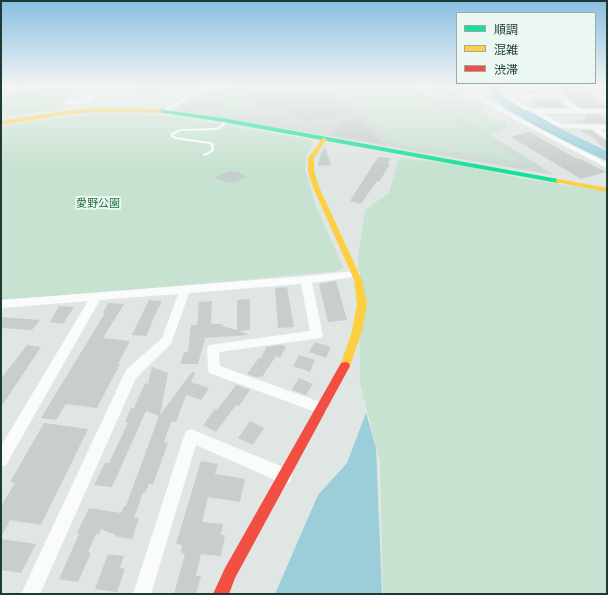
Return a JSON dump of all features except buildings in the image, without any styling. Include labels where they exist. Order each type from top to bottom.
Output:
[{"type":"street","points":[[1,122],[67,113]]},
{"type":"street","points":[[175,113],[607,190]]},
{"type":"street","points":[[508,113],[607,166]]},
{"type":"street","points":[[537,113],[560,126],[607,126]]},
{"type":"street","points":[[593,126],[607,138]]},
{"type":"street","points":[[221,594],[230,572],[348,361],[357,331],[362,304],[358,280],[316,187],[311,171],[312,158],[324,139]]},
{"type":"street","points":[[1,304],[306,280],[355,274]]},
{"type":"street","points":[[306,280],[317,335],[213,348],[214,369],[321,408]]},
{"type":"street","points":[[30,594],[131,374],[166,341],[185,289]]},
{"type":"street","points":[[1,460],[7,438],[96,297]]},
{"type":"street","points":[[142,594],[191,436],[284,476]]},
{"type":"lane","points":[[204,155],[213,150],[213,145],[175,138],[172,136],[173,133],[185,129],[216,129],[221,127],[226,121]]},
{"type":"shaded area","points":[[191,113],[455,113],[554,175]]},
{"type":"green space","points":[[1,113],[33,113],[12,115]]},
{"type":"green space","name":"愛野公園","points":[[111,113],[180,117],[307,139],[313,144],[306,156],[305,170],[315,204],[343,267],[338,271],[123,291],[1,300],[1,130],[8,125]]},
{"type":"green space","points":[[229,113],[243,113],[230,115]]},
{"type":"green space","points":[[361,113],[447,113],[523,162],[398,144]]},
{"type":"green space","points":[[452,113],[484,113],[493,121],[507,123],[506,128],[500,132],[484,134]]},
{"type":"green space","points":[[399,158],[460,164],[519,178],[607,191],[607,594],[383,594],[380,461],[360,383],[358,257],[365,210],[389,193]]},
{"type":"water","points":[[366,413],[376,448],[382,594],[275,594],[318,495],[347,463]]},
{"type":"waterway","points":[[523,113],[558,133],[607,157]]},
{"type":"traffic: fast","points":[[172,113],[223,120],[558,181]]},
{"type":"traffic: slow","points":[[1,123],[65,113]]},
{"type":"traffic: slow","points":[[324,139],[311,158],[311,171],[316,187],[358,280],[362,304],[357,331],[345,366]]},
{"type":"traffic: slow","points":[[558,181],[607,190]]},
{"type":"traffic: jam","points":[[221,594],[230,573],[345,366]]}]
